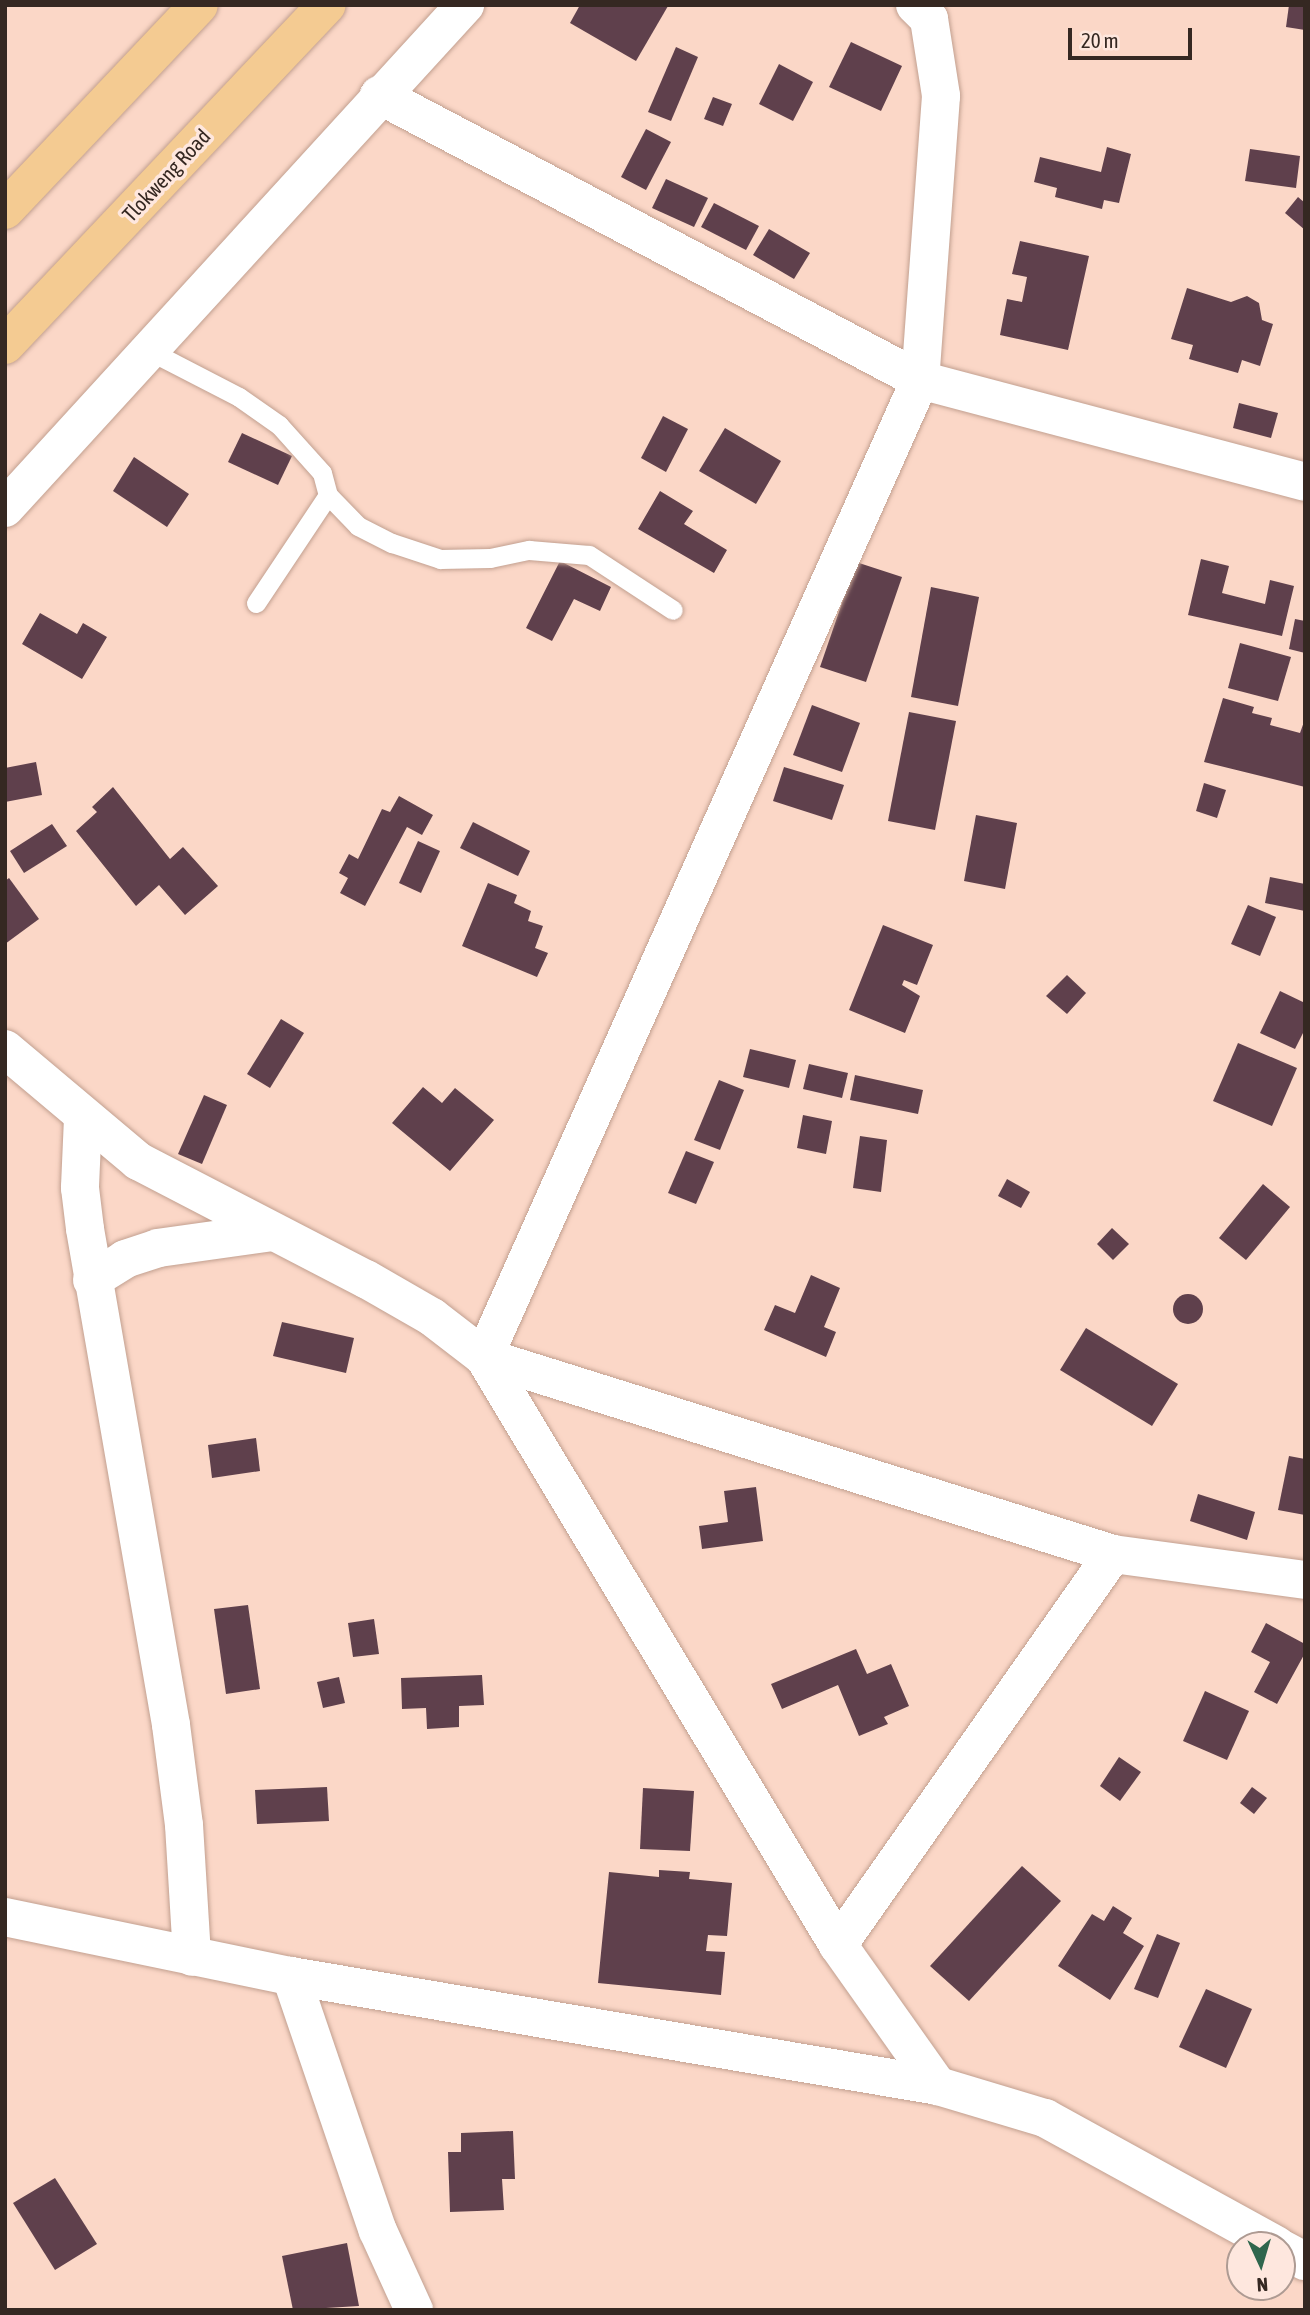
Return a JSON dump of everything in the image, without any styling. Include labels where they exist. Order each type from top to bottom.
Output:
[{"type":"main road","points":[[5,210],[199,5]]},
{"type":"main road","name":"Tlokweng Road","points":[[5,345],[326,5]]},
{"type":"street","points":[[5,508],[379,95],[465,5]]},
{"type":"street","points":[[484,1357],[920,380],[941,96],[929,19],[915,5]]},
{"type":"street","points":[[379,95],[920,380],[1305,482]]},
{"type":"street","points":[[5,1049],[83,1118],[138,1161],[432,1317],[484,1357],[1113,1554],[1305,1580]]},
{"type":"street","points":[[83,1118],[80,1188],[92,1280],[171,1725],[184,1825],[192,1957]]},
{"type":"street","points":[[92,1280],[125,1259],[158,1248],[272,1232]]},
{"type":"street","points":[[484,1357],[838,1945],[939,2086]]},
{"type":"street","points":[[838,1945],[1113,1554]]},
{"type":"street","points":[[5,1917],[291,1976],[939,2086],[1045,2118],[1251,2231]]},
{"type":"street","points":[[291,1976],[378,2231],[414,2310]]},
{"type":"lane","points":[[150,351],[239,397],[279,425],[322,473],[328,495],[358,526],[428,555],[490,558],[552,550],[589,555],[673,610]]},
{"type":"lane","points":[[256,603],[328,495]]},
{"type":"building","points":[[580,5],[668,6],[636,61],[570,23]]},
{"type":"building","points":[[1289,5],[1305,5],[1305,30],[1286,27]]},
{"type":"building","points":[[851,42],[902,66],[881,111],[829,87]]},
{"type":"building","points":[[676,47],[698,57],[671,121],[648,112]]},
{"type":"building","points":[[779,64],[813,82],[793,121],[759,104]]},
{"type":"building","points":[[713,97],[732,104],[723,126],[704,119]]},
{"type":"building","points":[[646,129],[671,142],[646,190],[621,177]]},
{"type":"building","points":[[1107,147],[1131,154],[1119,203],[1104,200],[1102,209],[1055,197],[1057,188],[1034,182],[1040,157],[1101,172]]},
{"type":"building","points":[[1250,149],[1300,156],[1296,188],[1245,181]]},
{"type":"building","points":[[666,179],[708,198],[694,227],[652,208]]},
{"type":"building","points":[[1298,197],[1305,203],[1305,230],[1285,213]]},
{"type":"building","points":[[714,203],[759,226],[746,250],[701,227]]},
{"type":"building","points":[[769,229],[810,253],[794,279],[753,255]]},
{"type":"building","points":[[1020,241],[1089,256],[1068,350],[1000,335],[1007,299],[1022,302],[1027,277],[1012,274]]},
{"type":"building","points":[[1187,288],[1231,302],[1247,296],[1259,303],[1262,320],[1273,324],[1260,366],[1242,360],[1238,373],[1189,359],[1193,345],[1171,339]]},
{"type":"building","points":[[1239,403],[1278,413],[1271,438],[1233,428]]},
{"type":"building","points":[[663,416],[688,429],[666,472],[641,458]]},
{"type":"building","points":[[725,428],[781,461],[756,504],[699,471]]},
{"type":"building","points":[[242,433],[292,456],[278,485],[228,462]]},
{"type":"building","points":[[134,457],[189,494],[167,527],[113,491]]},
{"type":"building","points":[[660,491],[693,511],[684,524],[727,550],[714,573],[638,529]]},
{"type":"building","points":[[1201,559],[1229,566],[1222,593],[1265,604],[1270,580],[1294,586],[1282,636],[1188,615]]},
{"type":"building","points":[[560,561],[611,587],[600,611],[574,599],[552,641],[526,628]]},
{"type":"building","points":[[856,562],[902,577],[866,682],[820,667]]},
{"type":"building","points":[[931,587],[979,597],[958,706],[911,697]]},
{"type":"building","points":[[40,613],[77,634],[83,623],[107,637],[82,679],[22,644]]},
{"type":"building","points":[[1295,619],[1305,621],[1305,653],[1289,649]]},
{"type":"building","points":[[1240,643],[1291,657],[1278,701],[1228,688]]},
{"type":"building","points":[[1223,698],[1254,707],[1252,713],[1272,718],[1270,725],[1300,733],[1305,719],[1305,787],[1204,762]]},
{"type":"building","points":[[812,705],[860,723],[842,772],[793,755]]},
{"type":"building","points":[[909,712],[956,721],[935,830],[888,821]]},
{"type":"building","points":[[36,762],[42,795],[5,802],[5,768]]},
{"type":"building","points":[[784,767],[844,785],[832,820],[773,801]]},
{"type":"building","points":[[1204,783],[1226,790],[1217,818],[1196,811]]},
{"type":"building","points":[[113,787],[170,859],[183,847],[218,886],[185,915],[159,885],[136,906],[76,831],[97,812],[92,807]]},
{"type":"building","points":[[399,796],[433,815],[422,835],[407,827],[365,906],[340,893],[348,878],[339,873],[349,854],[358,859],[382,809],[390,812]]},
{"type":"building","points":[[976,815],[1017,823],[1005,889],[964,881]]},
{"type":"building","points":[[473,822],[530,851],[518,876],[460,848]]},
{"type":"building","points":[[52,824],[67,846],[24,873],[10,851]]},
{"type":"building","points":[[418,841],[440,851],[421,893],[399,883]]},
{"type":"building","points":[[1270,877],[1305,884],[1305,911],[1265,903]]},
{"type":"building","points":[[9,878],[39,919],[5,944],[5,881]]},
{"type":"building","points":[[488,883],[517,895],[514,903],[531,911],[528,921],[543,926],[535,948],[548,953],[537,977],[462,946]]},
{"type":"building","points":[[1248,905],[1276,917],[1260,956],[1231,944]]},
{"type":"building","points":[[883,925],[933,945],[917,985],[904,980],[902,985],[920,996],[905,1033],[849,1010]]},
{"type":"building","points":[[1067,975],[1086,993],[1067,1014],[1046,996]]},
{"type":"building","points":[[1280,991],[1305,1003],[1305,1029],[1295,1049],[1260,1033]]},
{"type":"building","points":[[281,1019],[304,1033],[270,1088],[247,1074]]},
{"type":"building","points":[[1238,1043],[1297,1068],[1272,1126],[1213,1101]]},
{"type":"building","points":[[750,1049],[796,1060],[789,1088],[743,1077]]},
{"type":"building","points":[[809,1064],[848,1073],[842,1098],[803,1089]]},
{"type":"building","points":[[855,1075],[923,1090],[918,1114],[850,1100]]},
{"type":"building","points":[[719,1080],[744,1090],[720,1150],[694,1140]]},
{"type":"building","points":[[423,1087],[442,1103],[455,1088],[494,1120],[450,1171],[392,1123]]},
{"type":"building","points":[[204,1095],[227,1105],[202,1164],[178,1154]]},
{"type":"building","points":[[803,1115],[832,1121],[826,1154],[797,1148]]},
{"type":"building","points":[[860,1136],[887,1140],[881,1192],[853,1188]]},
{"type":"building","points":[[686,1151],[714,1162],[696,1204],[668,1193]]},
{"type":"building","points":[[1007,1179],[1030,1192],[1021,1208],[998,1196]]},
{"type":"building","points":[[1263,1184],[1290,1207],[1246,1260],[1219,1238]]},
{"type":"building","points":[[1112,1228],[1129,1244],[1113,1260],[1097,1244]]},
{"type":"building","points":[[811,1275],[840,1288],[824,1327],[836,1332],[826,1357],[764,1330],[775,1305],[795,1313]]},
{"type":"building","points":[[1188,1294],[1199,1298],[1203,1309],[1199,1320],[1188,1324],[1177,1320],[1173,1309],[1177,1298]]},
{"type":"building","points":[[282,1322],[354,1338],[346,1373],[273,1356]]},
{"type":"building","points":[[1086,1328],[1178,1384],[1152,1426],[1060,1370]]},
{"type":"building","points":[[256,1438],[260,1471],[212,1478],[208,1445]]},
{"type":"building","points":[[1289,1456],[1305,1459],[1305,1515],[1278,1510]]},
{"type":"building","points":[[756,1487],[763,1541],[702,1549],[699,1526],[728,1522],[724,1491]]},
{"type":"building","points":[[1198,1494],[1255,1512],[1247,1540],[1190,1521]]},
{"type":"building","points":[[248,1605],[260,1689],[226,1694],[214,1609]]},
{"type":"building","points":[[374,1619],[379,1654],[353,1657],[348,1623]]},
{"type":"building","points":[[1266,1623],[1305,1644],[1305,1653],[1277,1704],[1254,1692],[1270,1662],[1251,1652]]},
{"type":"building","points":[[856,1649],[867,1674],[891,1664],[909,1706],[884,1717],[888,1724],[859,1736],[838,1685],[782,1709],[771,1684]]},
{"type":"building","points":[[482,1675],[484,1705],[459,1706],[459,1727],[427,1729],[426,1708],[402,1709],[401,1678]]},
{"type":"building","points":[[339,1677],[345,1703],[323,1708],[317,1682]]},
{"type":"building","points":[[1205,1691],[1249,1711],[1227,1760],[1183,1741]]},
{"type":"building","points":[[1119,1757],[1141,1772],[1120,1801],[1100,1786]]},
{"type":"building","points":[[327,1787],[329,1821],[257,1824],[255,1790]]},
{"type":"building","points":[[1252,1787],[1267,1798],[1254,1814],[1240,1803]]},
{"type":"building","points":[[643,1788],[694,1791],[690,1851],[640,1849]]},
{"type":"building","points":[[1022,1866],[1061,1901],[969,2001],[930,1966]]},
{"type":"building","points":[[659,1870],[690,1872],[689,1879],[732,1883],[727,1936],[708,1935],[706,1951],[725,1952],[721,1995],[598,1983],[609,1872],[659,1877]]},
{"type":"building","points":[[1113,1906],[1132,1918],[1123,1933],[1144,1946],[1110,2000],[1058,1966],[1092,1914],[1104,1921]]},
{"type":"building","points":[[1157,1934],[1180,1943],[1158,1998],[1134,1989]]},
{"type":"building","points":[[1206,1989],[1252,2009],[1226,2068],[1179,2047]]},
{"type":"building","points":[[513,2131],[515,2179],[502,2179],[504,2210],[450,2212],[448,2152],[461,2152],[461,2133]]},
{"type":"building","points":[[55,2178],[97,2244],[55,2270],[13,2203]]},
{"type":"building","points":[[347,2243],[359,2306],[293,2310],[282,2256]]}]
